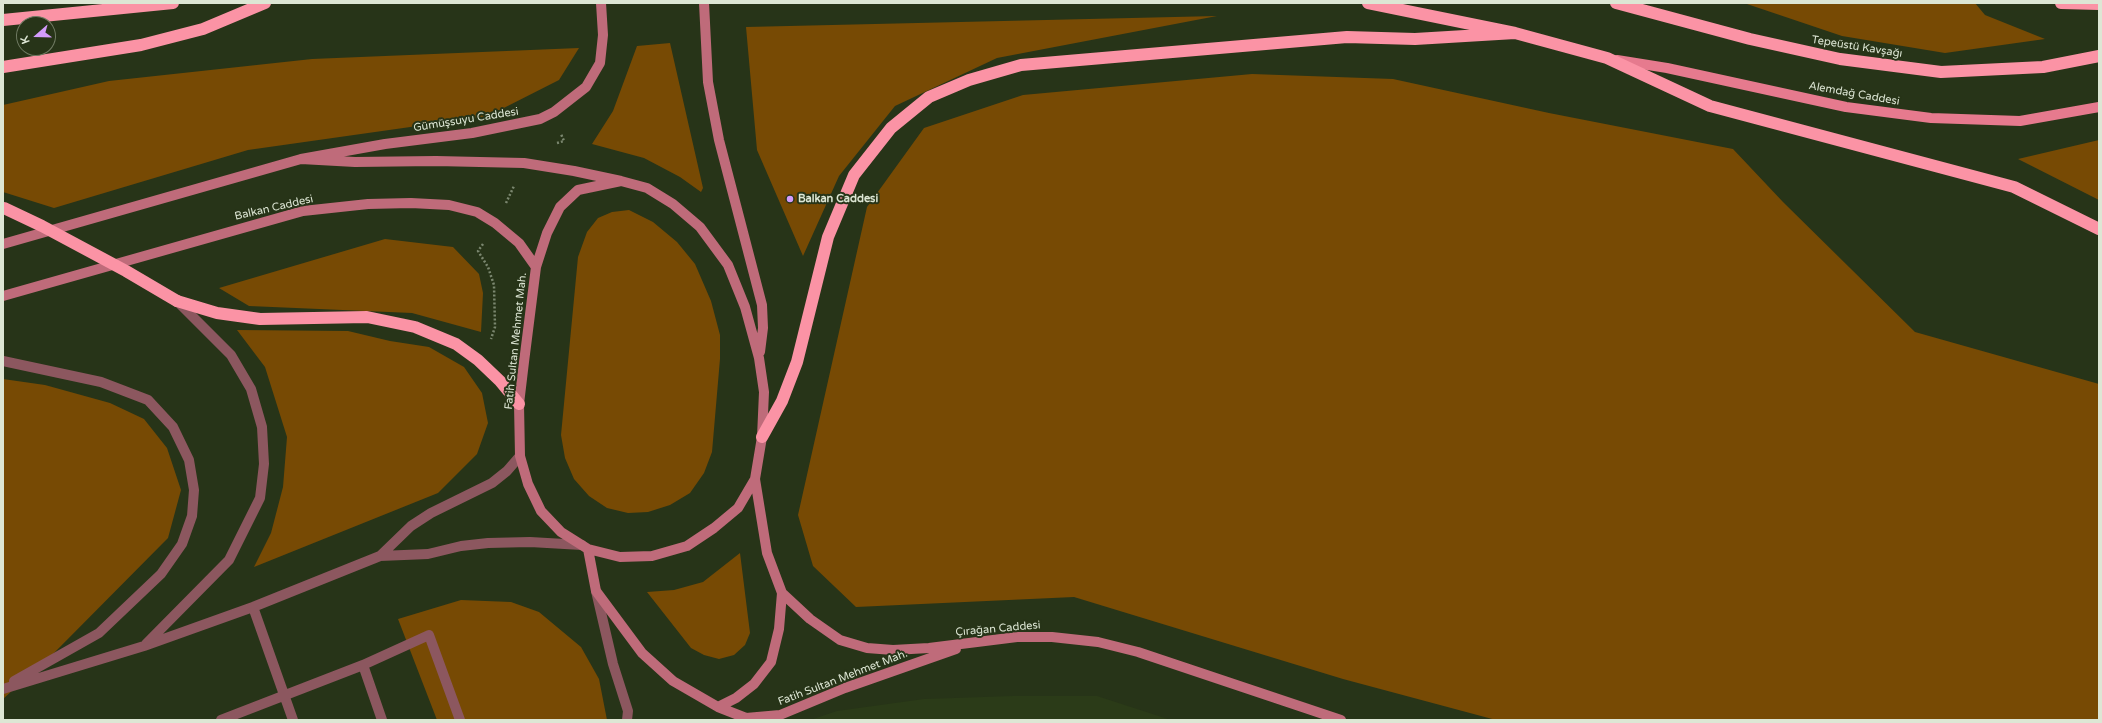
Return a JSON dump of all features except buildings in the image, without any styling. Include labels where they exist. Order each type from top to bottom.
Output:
[{"type":"highway","points":[[3,20],[173,3]]},
{"type":"highway","points":[[3,67],[141,45],[203,29],[265,3]]},
{"type":"highway","points":[[1368,3],[1515,33],[1607,58],[1710,106],[2014,187],[2099,229]]},
{"type":"highway","name":"Tepeüstü Kavşağı","points":[[1616,3],[1750,39],[1840,59],[1941,72],[2043,67],[2099,56]]},
{"type":"highway","points":[[2061,3],[2099,4]]},
{"type":"highway","points":[[762,437],[782,401],[797,362],[828,237],[854,175],[891,128],[929,97],[969,80],[1021,65],[1347,37],[1415,39],[1515,33]]},
{"type":"highway","points":[[4,208],[42,226],[126,271],[177,301],[217,313],[260,319],[367,317],[415,327],[456,344],[478,360],[500,381],[519,404]]},
{"type":"main road","name":"Alemdağ Caddesi","points":[[1607,58],[1667,68],[1846,107],[1931,118],[2020,121],[2099,107]]},
{"type":"street","name":"Gümüşsuyu Caddesi","points":[[301,159],[385,144],[472,133],[521,124],[540,119],[554,112],[586,87],[600,63],[603,35],[601,3]]},
{"type":"street","points":[[704,3],[708,82],[719,140],[762,305],[763,328],[759,358]]},
{"type":"street","points":[[3,244],[301,159],[355,162],[436,161],[524,163],[574,170],[647,188],[673,204],[700,227],[728,265],[745,307],[759,358]]},
{"type":"street","name":"Fatih Sultan Mehmet Mah.","points":[[621,181],[578,190],[560,207],[547,233],[536,267],[519,404],[520,456],[528,484],[541,511],[562,532],[585,547],[620,557],[652,556],[687,546],[714,528],[738,508],[755,478],[762,437],[764,392],[759,358]]},
{"type":"street","name":"Balkan Caddesi","points":[[3,296],[303,211],[368,204],[411,203],[448,205],[477,212],[495,223],[519,243],[536,267]]},
{"type":"street","name":"Çırağan Caddesi","points":[[755,478],[767,553],[782,592],[810,619],[840,640],[867,648],[894,650],[1017,637],[1052,637],[1098,642],[1145,654],[1341,720]]},
{"type":"street","name":"Fatih Sultan Mehmet Mah.","points":[[585,547],[596,590],[642,653],[673,680],[718,707],[746,718],[780,716],[845,688],[976,642]]},
{"type":"street","points":[[718,707],[736,698],[754,684],[771,662],[779,629],[782,592]]},
{"type":"lane","points":[[144,646],[229,560],[260,498],[264,464],[262,427],[251,389],[231,355],[177,301]]},
{"type":"lane","points":[[3,361],[101,382],[148,400],[173,426],[189,460],[194,490],[192,516],[182,544],[161,574],[99,633],[3,689]]},
{"type":"lane","points":[[380,556],[411,526],[431,513],[492,483],[507,471],[520,456]]},
{"type":"lane","points":[[3,689],[144,646],[253,607],[380,556],[428,554],[461,546],[488,543],[530,542],[585,547]]},
{"type":"lane","points":[[596,590],[613,664],[628,711],[627,720]]},
{"type":"lane","points":[[253,607],[293,720]]},
{"type":"lane","points":[[221,720],[363,665],[429,635],[460,720]]},
{"type":"lane","points":[[363,665],[382,720]]},
{"type":"shaded area","points":[[1744,3],[1975,3],[1985,15],[2045,39],[1945,53],[1842,36]]},
{"type":"shaded area","points":[[1217,16],[997,58],[895,106],[839,176],[803,256],[757,150],[746,27]]},
{"type":"shaded area","points":[[670,43],[703,188],[701,192],[680,177],[644,158],[592,144],[613,111],[637,46]]},
{"type":"shaded area","points":[[579,48],[559,80],[488,116],[248,150],[54,208],[3,192],[3,105],[109,81],[312,59]]},
{"type":"shaded area","points":[[1252,74],[1393,79],[1549,113],[1733,149],[1783,202],[1915,332],[2099,384],[2099,720],[1496,720],[1343,679],[1074,597],[856,607],[813,566],[798,515],[867,207],[924,128],[1023,95]]},
{"type":"shaded area","points":[[2099,140],[2099,200],[2018,159]]},
{"type":"shaded area","points":[[629,210],[653,222],[677,242],[695,264],[711,301],[720,335],[720,359],[712,452],[704,473],[690,493],[670,505],[648,512],[628,513],[607,508],[589,496],[574,479],[565,458],[561,435],[578,257],[587,232],[598,218],[612,212]]},
{"type":"shaded area","points":[[385,239],[453,247],[479,274],[483,293],[481,332],[412,313],[249,306],[219,288]]},
{"type":"shaded area","points":[[237,330],[348,331],[390,341],[429,347],[464,367],[482,393],[488,423],[477,454],[438,493],[254,567],[271,533],[283,487],[287,437],[265,367]]},
{"type":"shaded area","points":[[3,379],[45,385],[110,403],[144,419],[167,448],[181,490],[168,538],[55,652],[3,699]]},
{"type":"shaded area","points":[[740,553],[750,633],[745,645],[734,655],[719,659],[704,655],[691,648],[647,592],[674,590],[703,582]]},
{"type":"shaded area","points":[[461,600],[511,602],[539,612],[581,647],[599,679],[607,720],[437,720],[398,619]]},
{"type":"shaded area","points":[[1013,696],[1097,696],[1171,720],[810,720],[837,711],[924,699]]},
{"type":"place","name":"Balkan Caddesi","points":[[790,199]]}]
